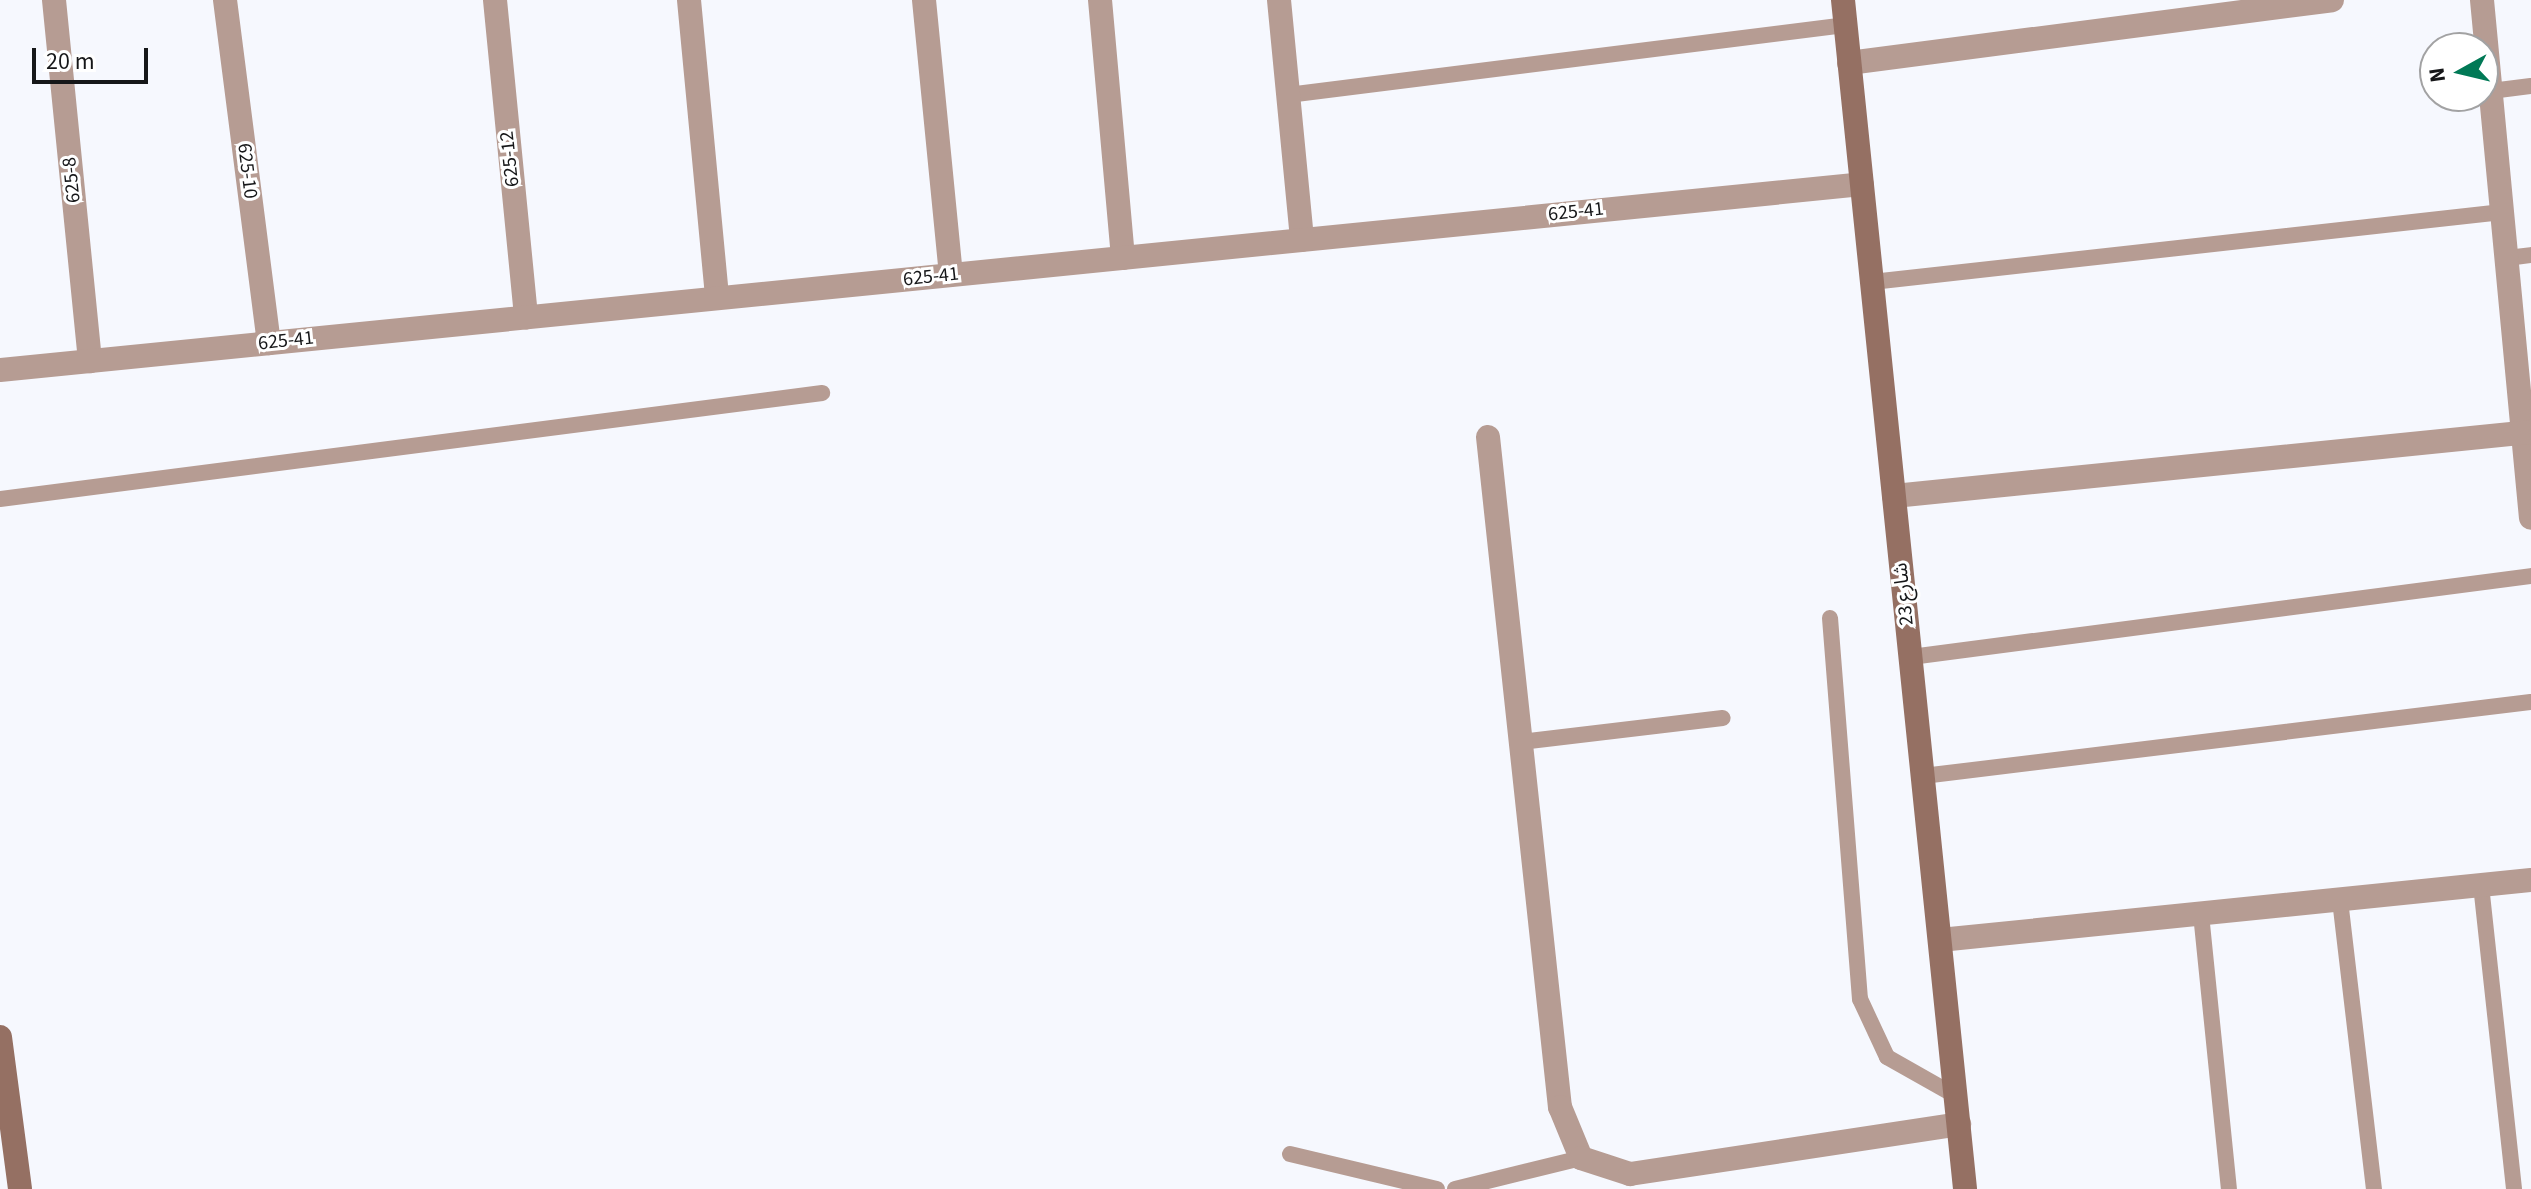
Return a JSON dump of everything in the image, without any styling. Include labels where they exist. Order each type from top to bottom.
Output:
[{"type":"street","name":"625-8","points":[[54,0],[90,361]]},
{"type":"street","name":"625-10","points":[[225,0],[269,343]]},
{"type":"street","name":"625-12","points":[[495,0],[526,317]]},
{"type":"street","points":[[689,0],[717,298]]},
{"type":"street","points":[[924,0],[951,275]]},
{"type":"street","points":[[1100,0],[1123,258]]},
{"type":"street","points":[[1279,0],[1302,240]]},
{"type":"street","name":"شارع 23","points":[[1843,0],[1965,1189]]},
{"type":"street","points":[[1849,63],[2332,0]]},
{"type":"street","points":[[2482,0],[2485,32]]},
{"type":"street","points":[[2493,112],[2502,212],[2519,257],[2531,518]]},
{"type":"street","name":"625-41","points":[[0,370],[1862,184]]},
{"type":"street","points":[[1894,496],[2527,432]]},
{"type":"street","points":[[1488,437],[1560,1107],[1581,1158],[1630,1174],[1959,1124]]},
{"type":"street","points":[[1940,940],[2531,880]]},
{"type":"street","points":[[0,1037],[20,1189]]},
{"type":"lane","points":[[1288,95],[1845,25]]},
{"type":"lane","points":[[2499,90],[2531,86]]},
{"type":"lane","points":[[1872,282],[2502,212]]},
{"type":"lane","points":[[0,499],[822,393]]},
{"type":"lane","points":[[1911,657],[2531,576]]},
{"type":"lane","points":[[1830,618],[1860,999],[1887,1057],[1956,1096]]},
{"type":"lane","points":[[1923,776],[2531,702]]},
{"type":"lane","points":[[1521,742],[1723,718]]},
{"type":"lane","points":[[2481,885],[2514,1189]]},
{"type":"lane","points":[[2340,900],[2374,1189]]},
{"type":"lane","points":[[2201,914],[2229,1189]]},
{"type":"lane","points":[[1290,1154],[1437,1189]]},
{"type":"lane","points":[[1455,1189],[1581,1158]]}]
